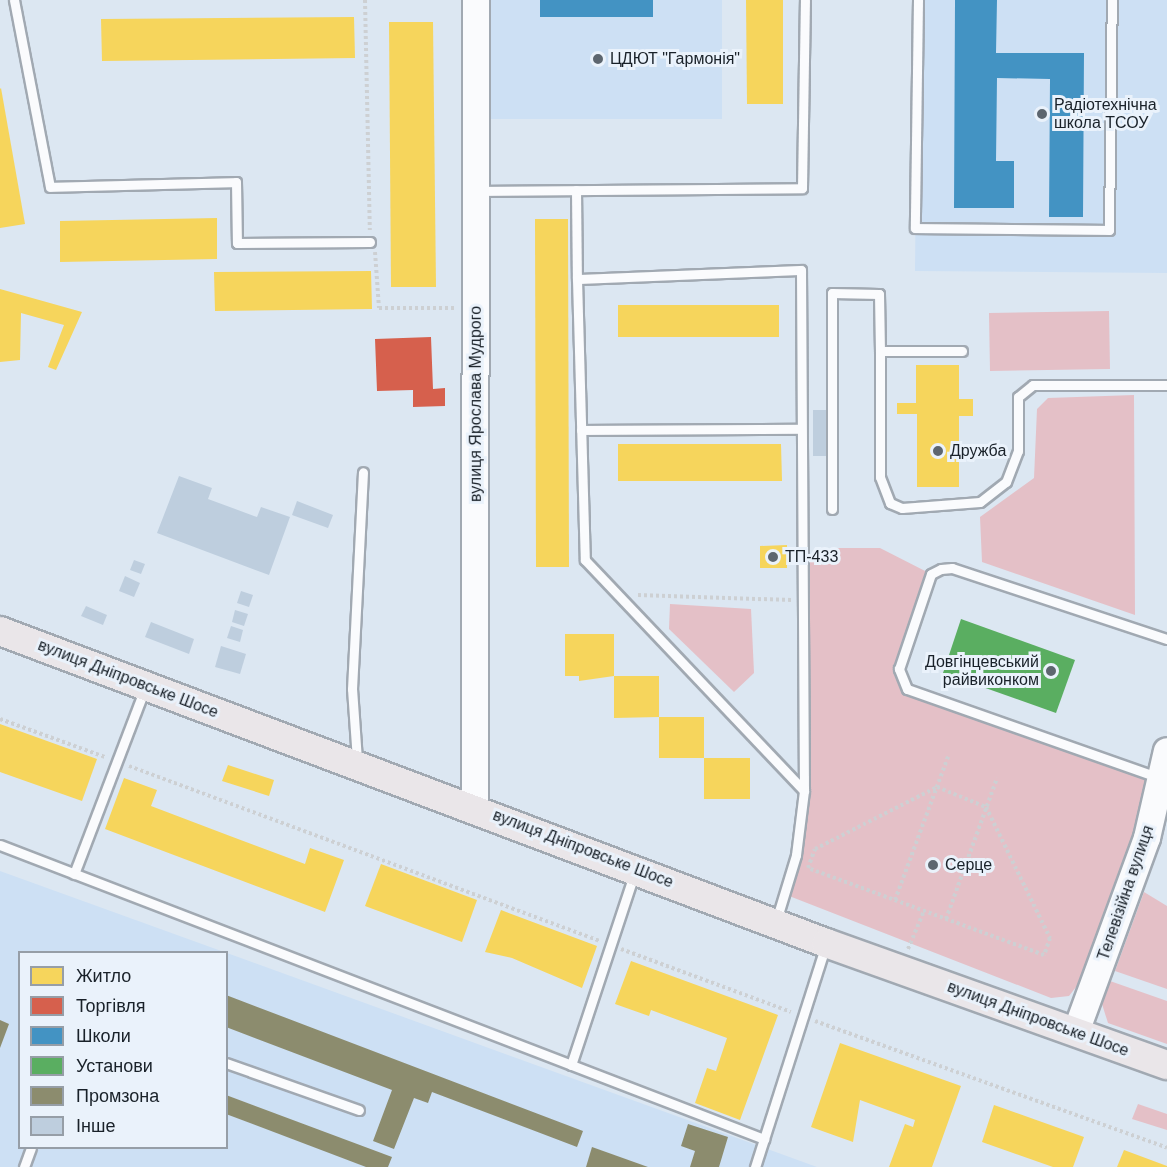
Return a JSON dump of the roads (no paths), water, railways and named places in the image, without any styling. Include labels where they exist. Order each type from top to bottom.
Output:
[{"type":"main road","name":"вулиця Дніпровське Шосе","points":[[0,631],[476,808],[826,943],[1167,1065]]},
{"type":"street","name":"вулиця Ярослава Мудрого","points":[[476,0],[476,808]]},
{"type":"street","name":"Телевізійна вулиця","points":[[1076,1032],[1147,838],[1163,779],[1167,751]]},
{"type":"lane","points":[[14,0],[50,187],[236,182],[237,243],[370,242]]},
{"type":"lane","points":[[476,191],[802,188],[805,0]]},
{"type":"lane","points":[[918,0],[915,228],[1109,230],[1112,0]]},
{"type":"lane","points":[[576,190],[585,560],[804,791]]},
{"type":"lane","points":[[577,279],[801,270],[801,601],[804,791],[796,855],[775,923]]},
{"type":"lane","points":[[832,509],[832,293],[879,294],[880,477],[890,503],[902,508],[980,502],[1006,482],[1017,452],[1018,397],[1033,385],[1167,385]]},
{"type":"lane","points":[[880,351],[962,351]]},
{"type":"lane","points":[[581,430],[801,429]]},
{"type":"lane","points":[[358,765],[352,689],[363,472]]},
{"type":"lane","points":[[1163,779],[907,689],[898,669],[931,574],[941,569],[1167,639]]},
{"type":"lane","points":[[74,874],[146,686]]},
{"type":"lane","points":[[0,845],[764,1139]]},
{"type":"lane","points":[[571,1065],[636,870]]},
{"type":"lane","points":[[755,1167],[826,943]]},
{"type":"lane","points":[[228,1064],[359,1110]]},
{"type":"lane","points":[[24,1167],[31,1149]]},
{"type":"place","name":"ЦДЮТ \"Гармонія\"","points":[[598,59]]},
{"type":"place","name":"Радіотехнічна школа ТСОУ","points":[[1042,114]]},
{"type":"place","name":"Дружба","points":[[938,451]]},
{"type":"place","name":"ТП-433","points":[[773,557]]},
{"type":"place","name":"Довгінцевський райвиконком","points":[[1051,671]]},
{"type":"place","name":"Серце","points":[[933,865]]}]
